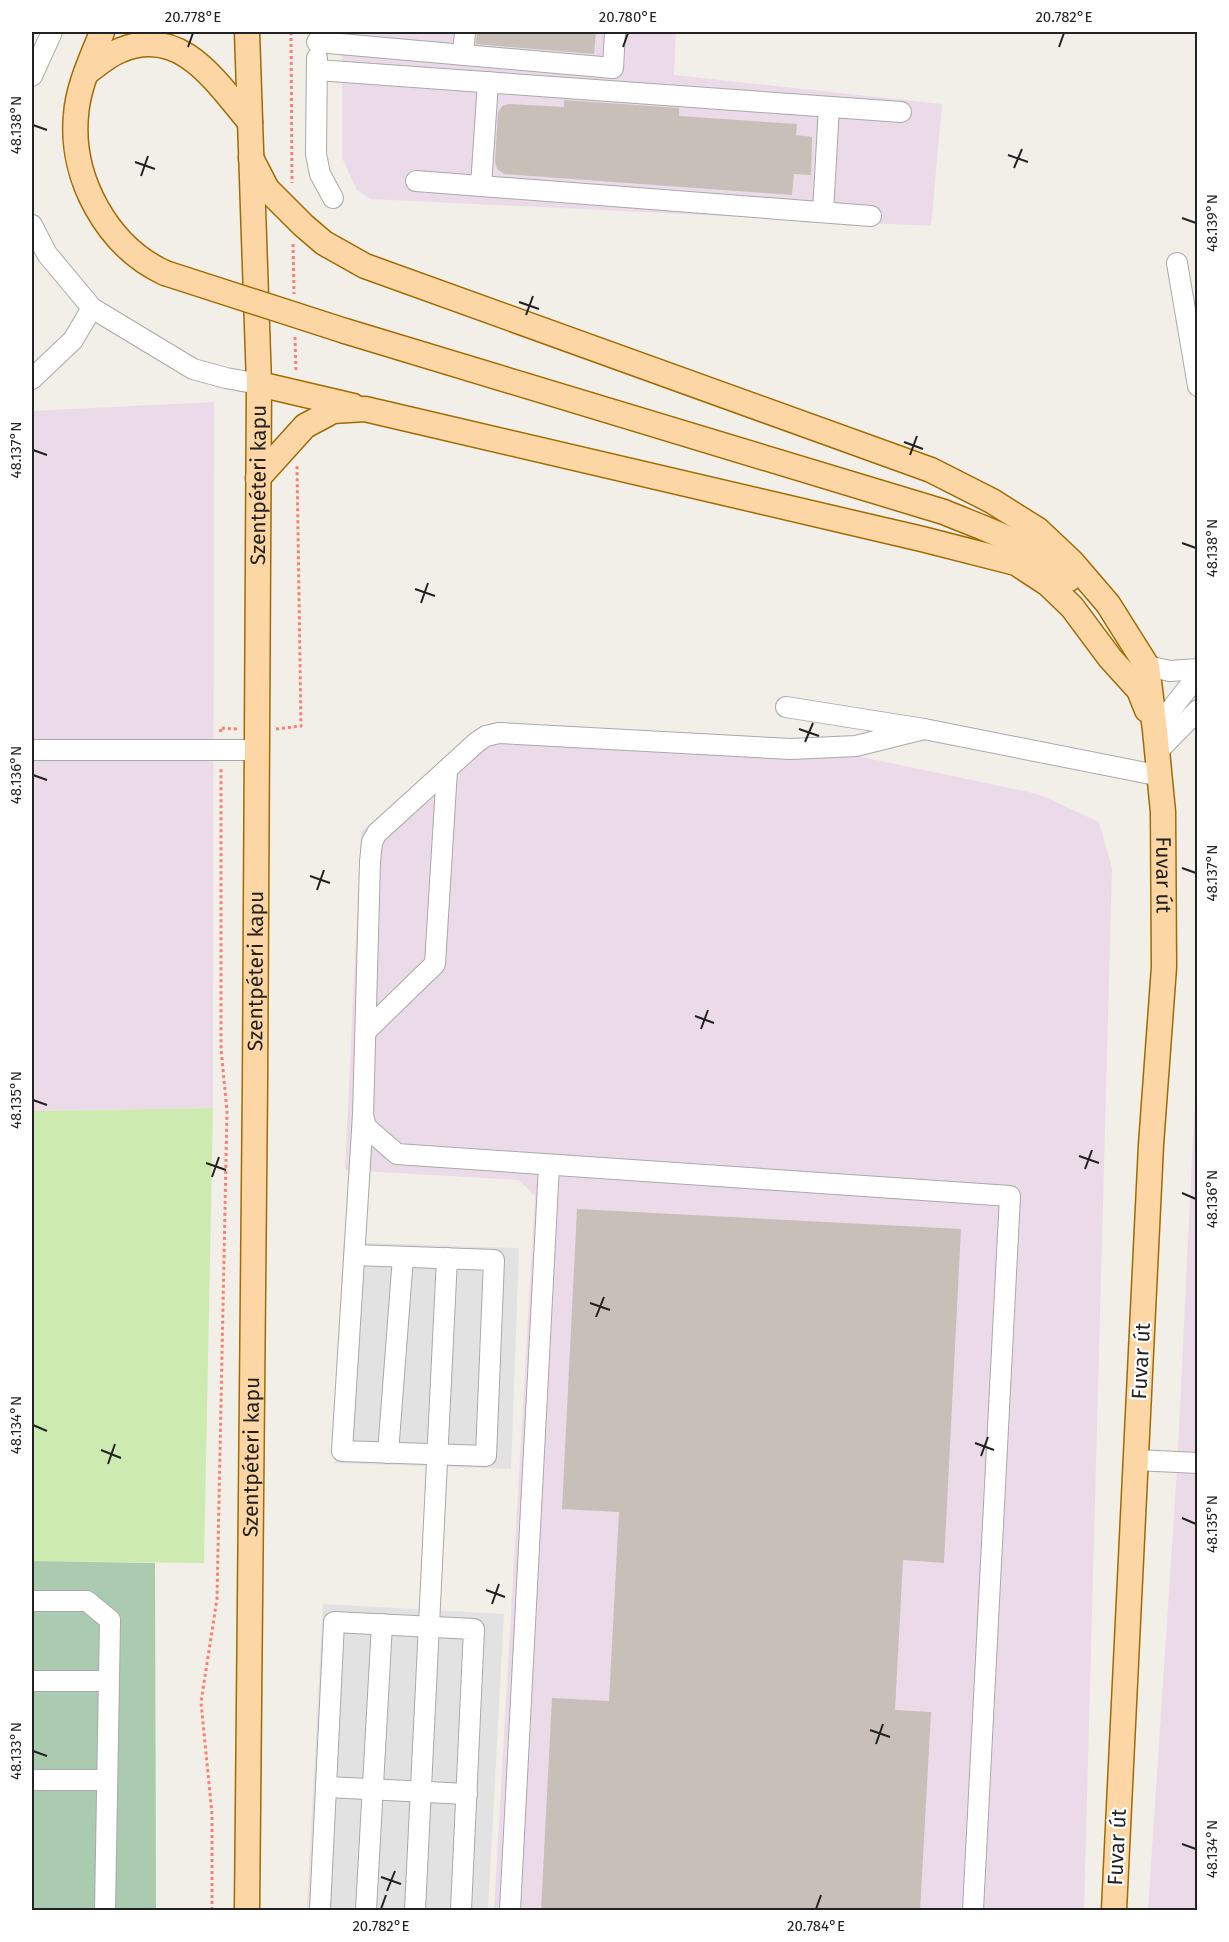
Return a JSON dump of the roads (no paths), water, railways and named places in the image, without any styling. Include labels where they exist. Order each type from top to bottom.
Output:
[{"type":"main road","points":[[102,32],[86,73],[76,114],[75,138],[88,191],[101,216],[128,249],[152,267],[345,332],[944,512],[1025,547],[1066,575],[1093,602],[1132,663],[1147,696],[1156,741]]},
{"type":"main road","name":"Szentpéteri kapu","points":[[247,32],[259,384],[247,1911]]},
{"type":"main road","points":[[86,73],[121,50],[147,43],[172,46],[191,57],[250,122]]},
{"type":"main road","points":[[250,158],[267,189],[303,225],[324,243],[365,266],[931,470],[992,501],[1038,530],[1072,562],[1108,604],[1147,666],[1156,741]]},
{"type":"main road","points":[[259,384],[1016,563],[1048,584],[1072,607],[1110,658],[1139,690],[1156,741]]},
{"type":"main road","points":[[258,478],[306,426],[333,411],[365,409]]},
{"type":"main road","name":"Fuvar út","points":[[1114,1911],[1151,1145],[1164,967],[1163,812],[1156,741]]},
{"type":"street","points":[[32,76],[52,32]]},
{"type":"street","points":[[463,55],[465,32]]},
{"type":"street","points":[[333,198],[320,174],[316,154],[317,37],[463,55],[613,68],[615,32]]},
{"type":"street","points":[[316,70],[902,112]]},
{"type":"street","points":[[481,186],[488,82]]},
{"type":"street","points":[[823,212],[829,107]]},
{"type":"street","points":[[416,181],[871,216]]},
{"type":"street","points":[[32,225],[47,254],[92,308],[193,369],[259,384]]},
{"type":"street","points":[[1177,264],[1190,300],[1197,386]]},
{"type":"street","points":[[32,379],[73,340],[92,308]]},
{"type":"street","points":[[1147,666],[1170,671],[1197,669]]},
{"type":"street","points":[[1156,741],[1197,675]]},
{"type":"street","points":[[786,707],[924,729],[1161,776]]},
{"type":"street","points":[[1156,741],[1197,709]]},
{"type":"street","points":[[354,1255],[494,1260],[486,1456],[342,1451],[354,1255],[363,1115],[370,862],[372,843],[377,833],[477,742],[486,736],[499,733],[791,749],[856,746],[924,729]]},
{"type":"street","points":[[32,750],[256,750]]},
{"type":"street","points":[[366,1032],[435,964],[447,770]]},
{"type":"street","points":[[363,1115],[366,1127],[398,1154],[1010,1196],[974,1911]]},
{"type":"street","points":[[510,1911],[549,1165]]},
{"type":"street","points":[[388,1453],[403,1257]]},
{"type":"street","points":[[415,1911],[447,1258]]},
{"type":"street","points":[[1136,1460],[1197,1463]]},
{"type":"street","points":[[32,1601],[87,1600],[110,1620],[107,1681],[105,1911]]},
{"type":"street","points":[[320,1911],[334,1622],[474,1629],[461,1911]]},
{"type":"street","points":[[366,1911],[382,1624]]},
{"type":"street","points":[[32,1681],[107,1681]]},
{"type":"street","points":[[32,1780],[106,1780]]},
{"type":"street","points":[[327,1787],[467,1794]]}]
